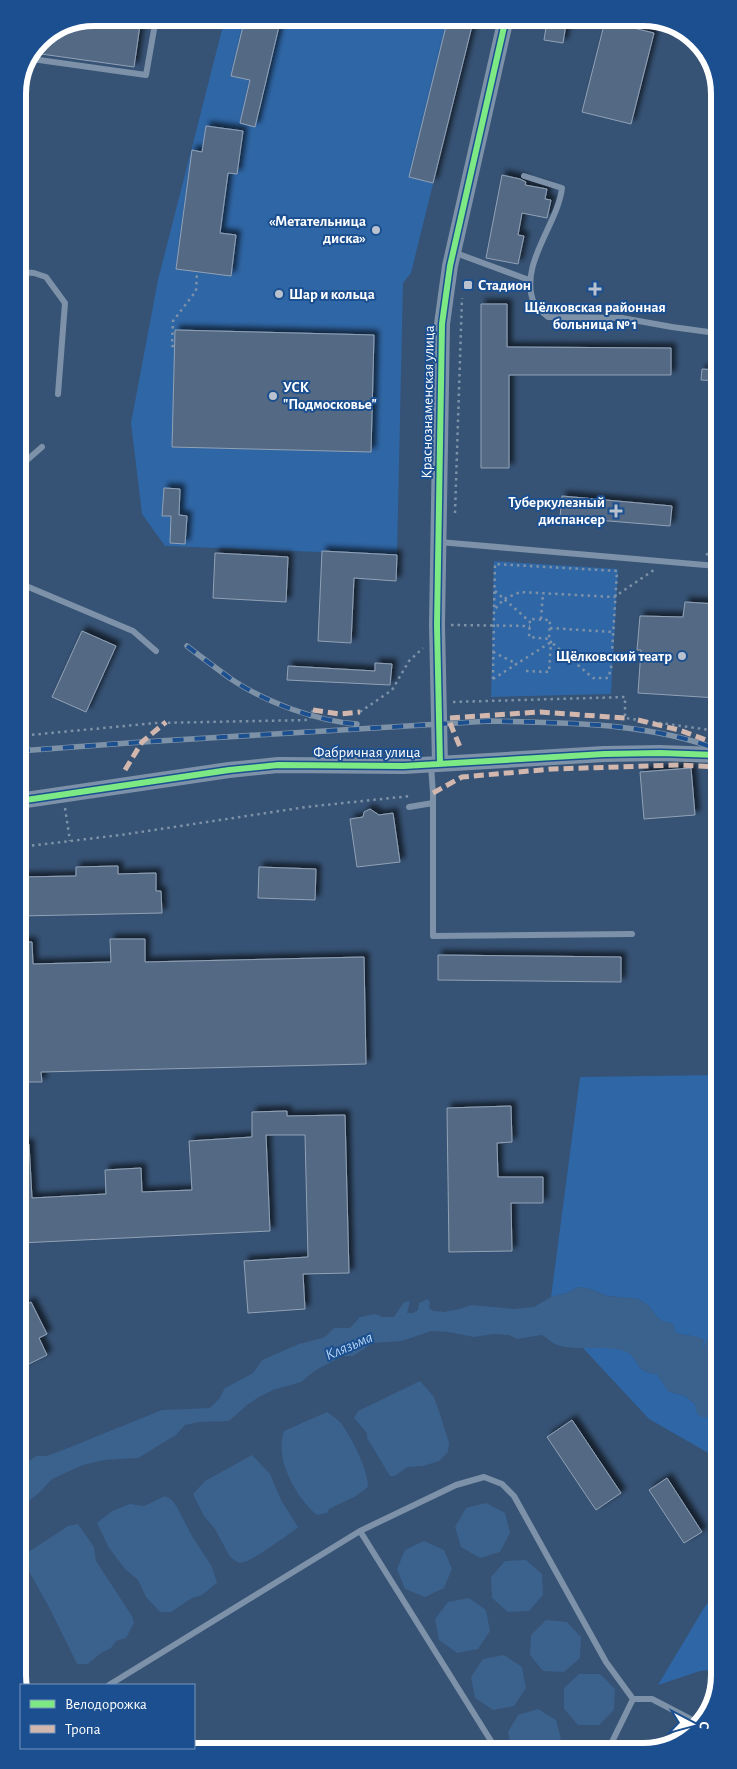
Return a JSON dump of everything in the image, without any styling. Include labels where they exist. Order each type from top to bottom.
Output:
[{"type":"street","name":"Краснознаменская улица","points":[[436,764],[442,324],[453,252],[504,26]]},
{"type":"street","name":"Фабричная улица","points":[[26,800],[258,767],[303,764],[370,766],[604,754],[711,755]]},
{"type":"lane","points":[[36,60],[146,75],[155,26]]},
{"type":"lane","points":[[524,176],[562,188],[529,280],[534,304],[548,317],[622,318],[711,331]]},
{"type":"lane","points":[[453,252],[529,280]]},
{"type":"lane","points":[[26,272],[46,277],[65,303],[58,394]]},
{"type":"lane","points":[[26,461],[42,446]]},
{"type":"lane","points":[[438,542],[711,565]]},
{"type":"lane","points":[[26,586],[133,630],[156,651]]},
{"type":"lane","points":[[436,764],[433,802],[433,936],[632,934]]},
{"type":"lane","points":[[409,807],[433,802]]},
{"type":"lane","points":[[111,1684],[360,1531],[456,1485],[484,1478],[502,1484],[514,1496],[606,1662],[633,1699]]},
{"type":"lane","points":[[360,1531],[492,1743]]},
{"type":"lane","points":[[633,1699],[652,1699],[693,1720]]},
{"type":"lane","points":[[611,1743],[633,1699]]},
{"type":"path","points":[[174,346],[172,346],[173,321],[196,291],[197,272]]},
{"type":"path","points":[[455,514],[462,298]]},
{"type":"path","points":[[526,671],[549,672],[550,640],[550,620],[541,619],[530,619],[529,637],[550,640],[594,678],[608,678],[611,669],[617,572],[495,564],[493,679],[550,640]]},
{"type":"path","points":[[494,610],[504,599],[520,592],[614,597],[656,568]]},
{"type":"path","points":[[495,591],[530,622]]},
{"type":"path","points":[[541,619],[543,593]]},
{"type":"path","points":[[437,625],[530,626]]},
{"type":"path","points":[[550,628],[613,632]]},
{"type":"path","points":[[360,712],[392,690],[409,661],[424,647]]},
{"type":"path","points":[[493,652],[517,664]]},
{"type":"path","points":[[449,702],[625,697],[625,718],[711,730]]},
{"type":"path","points":[[26,735],[156,722],[309,720],[313,710]]},
{"type":"path","points":[[26,847],[121,836],[306,807],[434,793]]},
{"type":"path","points":[[65,807],[70,841]]},
{"type":"shaded area","points":[[223,26],[472,26],[411,273],[403,283],[397,555],[165,546],[142,514],[131,423],[158,280]]},
{"type":"shaded area","points":[[494,561],[618,569],[611,694],[491,697]]},
{"type":"shaded area","points":[[711,1075],[711,1351],[702,1346],[704,1340],[676,1333],[673,1324],[662,1321],[648,1305],[638,1299],[607,1296],[579,1287],[567,1293],[551,1297],[580,1077]]},
{"type":"shaded area","points":[[582,1347],[610,1347],[626,1351],[631,1354],[644,1371],[657,1374],[668,1391],[685,1396],[695,1404],[702,1417],[711,1418],[711,1454],[649,1419]]},
{"type":"shaded area","points":[[711,1599],[711,1670],[700,1671],[658,1685]]},
{"type":"water","name":"Клязьма","points":[[579,1287],[607,1296],[638,1299],[648,1305],[662,1321],[673,1324],[676,1333],[704,1340],[702,1346],[711,1351],[711,1418],[702,1417],[697,1414],[695,1404],[685,1396],[668,1391],[657,1374],[644,1370],[633,1356],[624,1351],[607,1348],[563,1347],[542,1335],[517,1339],[509,1335],[494,1334],[474,1337],[431,1331],[402,1341],[373,1343],[353,1356],[343,1356],[316,1370],[301,1382],[273,1390],[259,1397],[229,1421],[199,1422],[185,1425],[176,1435],[138,1458],[104,1460],[83,1465],[52,1479],[26,1503],[26,1463],[36,1456],[46,1456],[58,1452],[162,1410],[210,1408],[219,1399],[225,1388],[253,1373],[262,1360],[299,1344],[325,1337],[334,1328],[350,1328],[360,1317],[375,1314],[382,1317],[394,1317],[404,1302],[410,1301],[407,1313],[413,1313],[418,1310],[419,1303],[428,1299],[430,1303],[429,1308],[434,1311],[444,1312],[472,1305],[514,1309],[534,1307],[551,1297],[567,1293]]},
{"type":"water","points":[[420,1381],[434,1397],[449,1443],[448,1452],[439,1461],[423,1466],[407,1467],[395,1476],[390,1476],[367,1438],[367,1433],[354,1418],[358,1411]]},
{"type":"water","points":[[327,1412],[340,1422],[354,1444],[365,1471],[368,1487],[356,1496],[329,1509],[327,1513],[317,1515],[302,1498],[289,1477],[282,1453],[282,1442],[284,1431]]},
{"type":"water","points":[[252,1455],[270,1474],[281,1500],[298,1527],[257,1556],[239,1563],[230,1557],[215,1529],[204,1516],[193,1494],[205,1481]]},
{"type":"water","points":[[165,1496],[172,1500],[177,1507],[192,1536],[212,1567],[217,1583],[202,1595],[192,1598],[171,1612],[160,1612],[146,1597],[138,1580],[125,1569],[109,1548],[97,1523],[112,1511],[130,1504],[144,1506]]},
{"type":"water","points":[[486,1503],[505,1513],[510,1533],[500,1552],[480,1558],[461,1547],[455,1527],[466,1508]]},
{"type":"water","points":[[78,1524],[94,1547],[96,1561],[132,1616],[134,1623],[126,1638],[116,1641],[111,1648],[101,1653],[88,1664],[77,1664],[26,1566],[27,1553],[68,1526]]},
{"type":"water","points":[[424,1541],[444,1550],[452,1569],[444,1588],[425,1597],[405,1589],[397,1569],[405,1550]]},
{"type":"water","points":[[526,1560],[542,1574],[543,1595],[529,1611],[508,1612],[492,1598],[491,1577],[505,1561]]},
{"type":"water","points":[[469,1598],[486,1610],[490,1631],[478,1649],[457,1653],[439,1640],[435,1619],[448,1602]]},
{"type":"water","points":[[546,1620],[567,1622],[581,1637],[580,1658],[564,1672],[543,1671],[530,1655],[531,1635]]},
{"type":"water","points":[[504,1655],[522,1667],[526,1688],[514,1706],[493,1710],[475,1698],[471,1677],[483,1659]]},
{"type":"water","points":[[579,1674],[600,1674],[615,1689],[614,1710],[599,1725],[578,1725],[564,1709],[564,1688]]},
{"type":"water","points":[[538,1709],[556,1720],[561,1739],[559,1743],[511,1743],[508,1732],[518,1715]]},
{"type":"building","points":[[95,26],[140,26],[134,67],[40,54],[46,46],[69,31]]},
{"type":"building","points":[[243,26],[279,26],[255,127],[240,123],[250,80],[231,76]]},
{"type":"building","points":[[446,26],[472,26],[433,183],[409,177]]},
{"type":"building","points":[[546,26],[566,26],[563,43],[544,40]]},
{"type":"building","points":[[604,26],[625,26],[654,33],[631,124],[582,112]]},
{"type":"building","points":[[206,126],[243,131],[237,174],[228,173],[220,233],[236,235],[231,276],[176,269],[192,150],[202,152]]},
{"type":"building","points":[[502,175],[520,179],[526,182],[525,185],[547,189],[545,199],[551,200],[547,218],[522,213],[518,235],[524,236],[518,264],[486,258]]},
{"type":"building","points":[[481,304],[507,304],[507,347],[671,348],[671,375],[509,375],[509,468],[481,468]]},
{"type":"building","name":"УСК \"Подмосковье\"","points":[[175,330],[374,335],[371,452],[172,447]]},
{"type":"building","points":[[702,369],[711,370],[711,381],[701,380]]},
{"type":"building","points":[[164,488],[180,489],[179,515],[187,516],[185,544],[170,543],[171,516],[162,516]]},
{"type":"building","name":"Туберкулезный диспансер","points":[[562,496],[672,506],[670,526],[560,517]]},
{"type":"building","points":[[322,551],[397,555],[396,581],[354,578],[351,643],[318,641]]},
{"type":"building","points":[[215,553],[288,557],[286,602],[213,598]]},
{"type":"building","name":"Щёлковский театр","points":[[685,602],[711,604],[711,698],[638,693],[641,650],[637,650],[640,616],[683,617]]},
{"type":"building","points":[[82,631],[116,646],[86,712],[52,697]]},
{"type":"building","points":[[375,663],[392,664],[390,685],[287,680],[288,666],[375,671]]},
{"type":"building","points":[[691,768],[695,815],[644,819],[640,772]]},
{"type":"building","points":[[370,809],[379,815],[393,813],[400,862],[357,867],[350,819],[363,817],[364,812]]},
{"type":"building","points":[[118,866],[118,874],[156,873],[156,891],[161,891],[162,913],[26,916],[26,877],[76,876],[76,867]]},
{"type":"building","points":[[259,867],[316,869],[315,900],[258,898]]},
{"type":"building","points":[[110,939],[145,939],[145,962],[364,957],[366,1064],[41,1072],[42,1082],[26,1082],[26,942],[32,942],[33,964],[111,962]]},
{"type":"building","points":[[438,955],[621,957],[621,982],[438,980]]},
{"type":"building","points":[[511,1106],[512,1142],[497,1143],[498,1177],[543,1177],[543,1203],[511,1203],[512,1251],[449,1252],[447,1108]]},
{"type":"building","points":[[287,1111],[287,1116],[345,1115],[349,1273],[303,1274],[305,1309],[248,1313],[244,1261],[308,1257],[305,1135],[266,1135],[270,1231],[26,1243],[26,1144],[29,1144],[32,1198],[106,1194],[105,1170],[141,1168],[142,1192],[192,1190],[189,1141],[252,1137],[252,1112]]},
{"type":"building","points":[[31,1302],[47,1334],[39,1338],[47,1355],[26,1366],[26,1304]]},
{"type":"building","points":[[572,1420],[621,1493],[596,1510],[547,1437]]},
{"type":"building","points":[[667,1478],[702,1532],[684,1543],[649,1490]]},
{"type":"waterway","points":[[703,1354],[711,1335]]},
{"type":"railway","points":[[187,646],[231,679],[275,703],[308,715],[357,724]]},
{"type":"railway","points":[[26,750],[490,721],[576,724],[634,729],[690,740],[711,747]]},
{"type":"marked path","points":[[313,710],[339,714],[360,712]]},
{"type":"marked path","points":[[450,718],[540,712],[625,718]]},
{"type":"marked path","points":[[638,720],[679,730],[711,742]]},
{"type":"marked path","points":[[125,770],[142,742],[166,722]]},
{"type":"marked path","points":[[450,723],[460,751]]},
{"type":"marked path","points":[[433,793],[462,777],[552,769],[679,765],[711,767]]},
{"type":"cycle path","points":[[440,764],[437,625],[442,324],[450,266],[504,26]]},
{"type":"cycle path","points":[[26,800],[229,770],[278,765],[404,766],[604,754],[711,755]]},
{"type":"place","name":"«Метательница диска»","points":[[376,230]]},
{"type":"place","name":"Стадион","points":[[468,285]]},
{"type":"place","name":"Щёлковская районная больница № 1","points":[[595,289]]},
{"type":"place","name":"Шар и кольца","points":[[279,294]]},
{"type":"place","name":"УСК \"Подмосковье\"","points":[[273,396]]},
{"type":"place","name":"Туберкулезный диспансер","points":[[616,511]]},
{"type":"place","name":"Щёлковский театр","points":[[682,656]]}]
